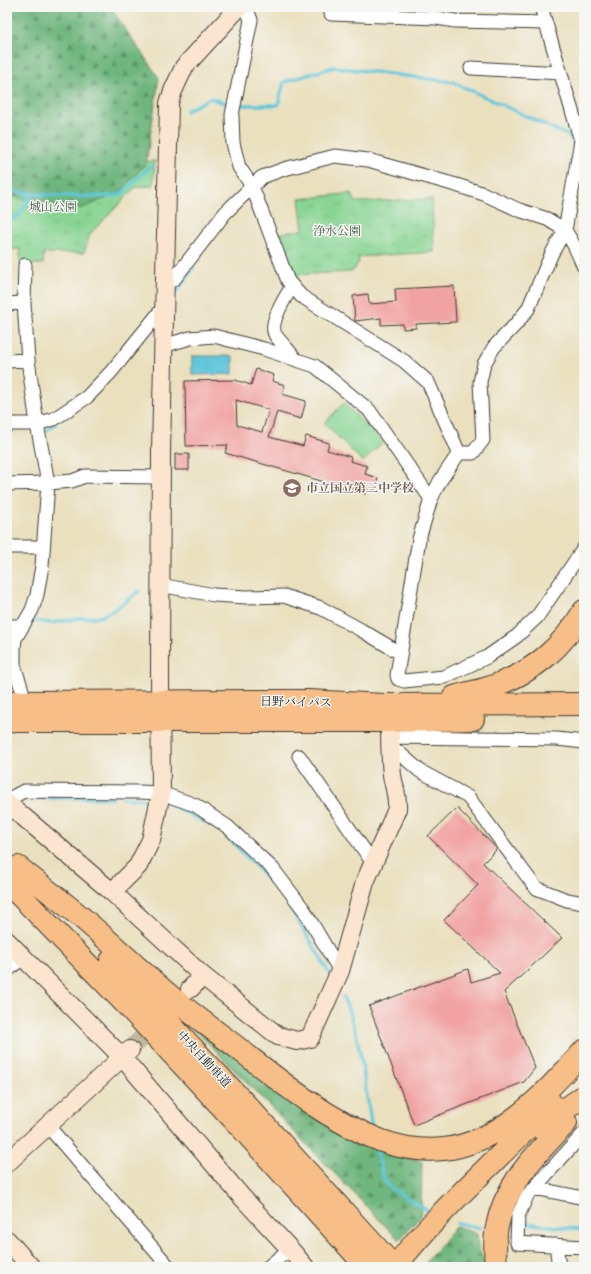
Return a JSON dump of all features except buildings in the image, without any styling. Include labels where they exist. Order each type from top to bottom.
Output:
[{"type":"highway","points":[[434,704],[462,694],[494,686],[525,671],[552,652],[561,643],[584,612]]},
{"type":"highway","name":"日野バイパス","points":[[7,721],[301,701],[384,705],[584,704]]},
{"type":"highway","name":"日野バイパス","points":[[15,702],[160,711],[390,734],[508,718],[584,718]]},
{"type":"highway","points":[[11,868],[81,917],[175,999],[264,1069],[340,1121],[374,1137],[405,1147],[427,1150],[445,1148],[475,1141],[490,1134],[510,1121],[541,1095],[584,1051]]},
{"type":"highway","name":"中央自動車道","points":[[11,868],[138,989],[248,1106],[369,1260],[394,1267]]},
{"type":"highway","points":[[394,1267],[430,1225],[540,1115],[584,1066]]},
{"type":"highway","points":[[407,1267],[428,1242],[483,1185],[564,1110],[584,1096]]},
{"type":"highway","points":[[496,1267],[495,1251],[497,1227],[510,1190],[532,1160],[584,1103]]},
{"type":"street","points":[[112,892],[138,866],[151,840],[161,793],[160,477],[169,102],[184,67],[239,7]]},
{"type":"street","points":[[246,7],[251,20],[232,115],[233,143],[239,167],[252,186],[288,281],[301,296],[404,361],[428,382],[459,453]]},
{"type":"street","points":[[459,453],[473,453],[483,440],[480,382],[484,364],[494,347],[528,309],[552,253],[565,230],[582,141],[541,7]]},
{"type":"street","points":[[330,14],[385,12],[455,21],[546,24]]},
{"type":"street","points":[[471,68],[561,73]]},
{"type":"street","points":[[164,286],[175,278],[225,213],[262,177],[284,169],[335,156],[368,160],[440,180],[484,194],[519,210],[547,219],[565,230],[580,246],[584,267]]},
{"type":"street","points":[[15,702],[22,690],[14,665],[16,639],[32,610],[37,595],[42,566],[42,547],[48,483],[37,424],[28,360],[24,303],[25,265]]},
{"type":"street","points":[[292,286],[276,316],[273,326],[275,335],[296,360]]},
{"type":"street","points":[[7,304],[24,303]]},
{"type":"street","points":[[7,424],[37,424],[54,419],[88,397],[111,372],[163,308]]},
{"type":"street","points":[[163,346],[190,338],[214,336],[264,349],[315,366],[370,410],[431,499]]},
{"type":"street","points":[[7,361],[28,360]]},
{"type":"street","points":[[459,453],[440,481],[431,499],[419,540],[400,653],[397,674],[398,679],[404,681],[444,677],[487,656],[517,636],[537,616],[584,548]]},
{"type":"street","points":[[7,484],[72,481],[85,476],[160,477]]},
{"type":"street","points":[[7,547],[42,547]]},
{"type":"street","points":[[160,585],[214,595],[246,597],[284,596],[320,608],[400,653]]},
{"type":"street","points":[[7,626],[23,626]]},
{"type":"street","points":[[390,734],[557,739],[584,742]]},
{"type":"street","points":[[340,971],[304,910],[273,869],[228,827],[195,805],[161,793],[24,791],[7,801],[112,892],[203,976],[278,1036],[297,1041],[310,1038],[340,971],[365,882],[397,809],[398,799],[392,776],[390,734]]},
{"type":"street","points":[[390,734],[420,771],[468,797],[536,888],[567,900],[584,904]]},
{"type":"street","points":[[299,756],[373,863]]},
{"type":"street","points":[[7,941],[126,1053],[241,1196],[305,1267]]},
{"type":"street","points":[[7,971],[23,957]]},
{"type":"street","points":[[190,989],[203,976]]},
{"type":"street","points":[[7,1163],[126,1053]]},
{"type":"street","points":[[48,1126],[169,1267]]},
{"type":"street","points":[[582,1137],[527,1196],[518,1216],[517,1243],[584,1247]]},
{"type":"street","points":[[534,1188],[584,1198]]},
{"type":"street","points":[[7,1240],[31,1267]]},
{"type":"street","points":[[556,1245],[559,1267]]},
{"type":"street","points":[[268,1267],[290,1249]]},
{"type":"green space","points":[[7,7],[110,7],[159,78],[146,163],[119,193],[82,208],[50,206],[7,196]]},
{"type":"green space","name":"城山公園","points":[[155,161],[153,186],[136,187],[90,234],[84,253],[44,253],[43,264],[20,264],[20,249],[7,250],[7,162]]},
{"type":"green space","name":"浄水公園","points":[[352,193],[355,202],[432,199],[434,252],[358,257],[359,262],[352,272],[290,275],[274,234],[303,230],[299,199]]},
{"type":"green space","points":[[344,403],[383,442],[363,462],[324,423]]},
{"type":"green space","points":[[180,1014],[370,1142],[422,1162],[421,1216],[399,1240]]},
{"type":"green space","points":[[456,1226],[477,1234],[478,1245],[486,1267],[422,1267]]},
{"type":"water","points":[[192,356],[233,356],[233,374],[192,375]]},
{"type":"waterway","points":[[240,105],[278,105],[284,82],[334,67],[453,82],[569,136],[576,144]]},
{"type":"waterway","points":[[186,111],[210,98],[228,104]]},
{"type":"waterway","points":[[7,189],[18,192],[44,195],[113,196],[121,194],[151,166]]},
{"type":"waterway","points":[[7,223],[20,214],[32,193]]},
{"type":"waterway","points":[[177,291],[193,269]]},
{"type":"waterway","points":[[47,430],[56,424]]},
{"type":"waterway","points":[[35,621],[52,623],[80,618],[100,617],[116,609],[139,591]]},
{"type":"waterway","points":[[28,798],[113,798]]},
{"type":"waterway","points":[[123,798],[143,799]]},
{"type":"waterway","points":[[167,803],[221,830],[283,895],[331,976]]},
{"type":"waterway","points":[[343,997],[354,1029],[362,1061],[372,1128]]},
{"type":"waterway","points":[[375,1146],[384,1180],[390,1188],[429,1211]]},
{"type":"waterway","points":[[457,1223],[481,1228]]},
{"type":"waterway","points":[[525,1223],[584,1230]]},
{"type":"tunnel","points":[[130,1050],[159,1020]]},
{"type":"place","name":"市立国立第三中学校","points":[[292,488]]}]
